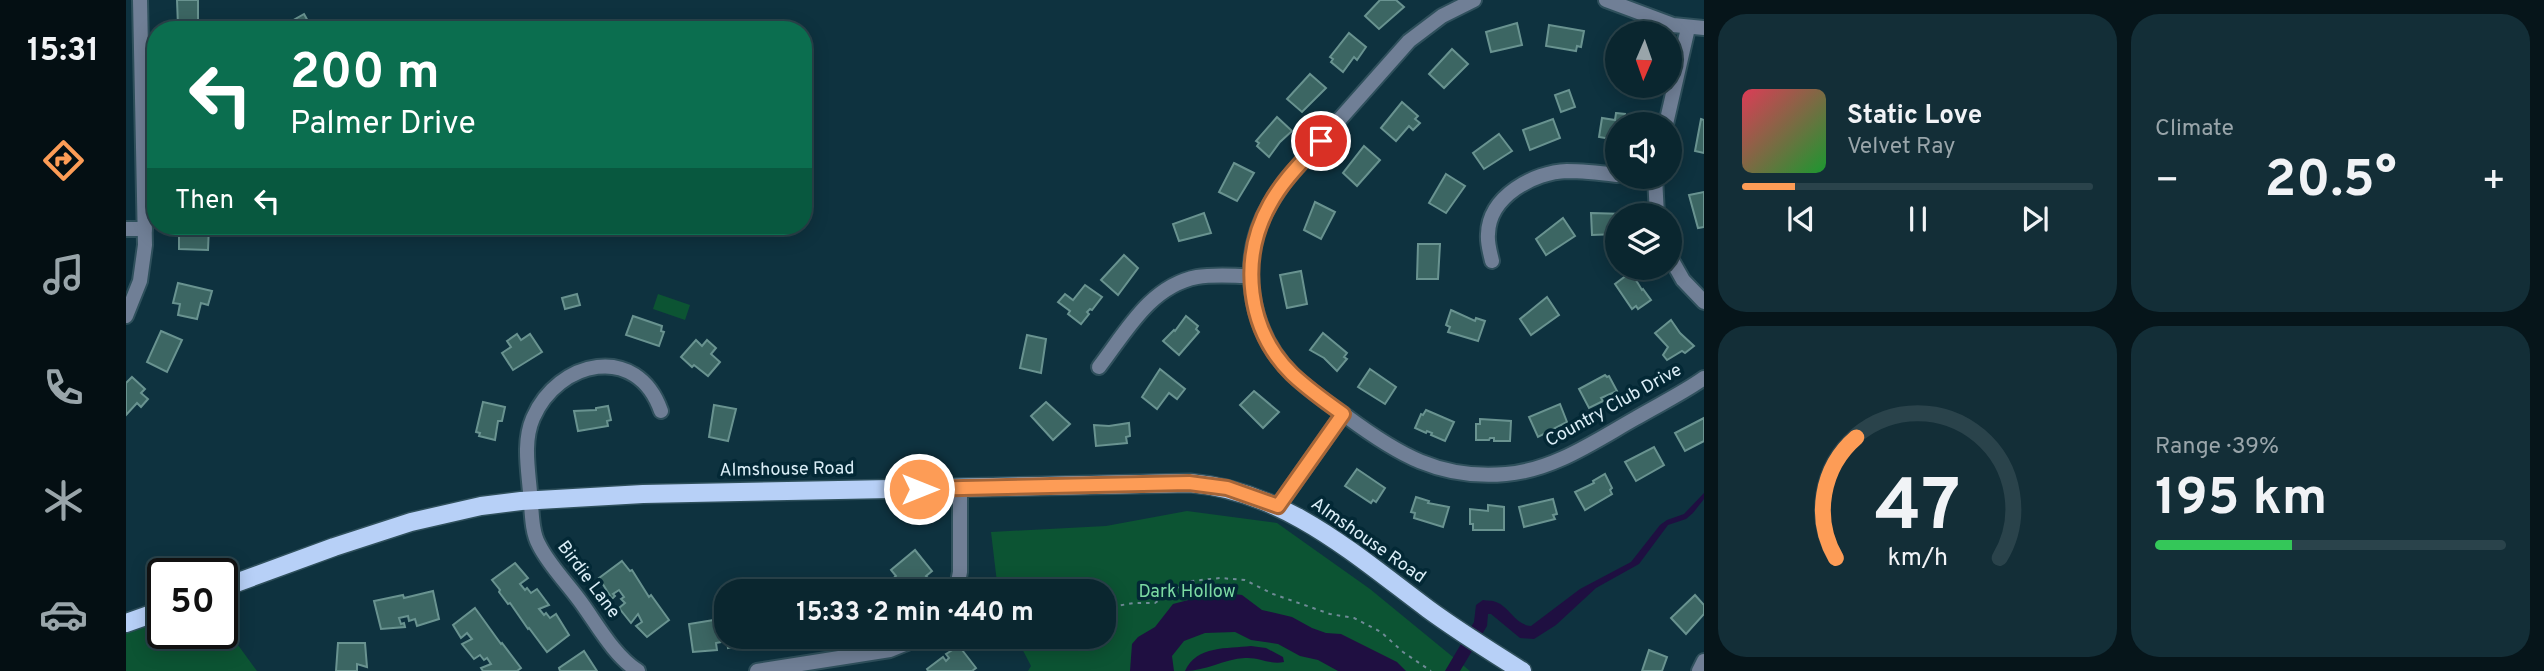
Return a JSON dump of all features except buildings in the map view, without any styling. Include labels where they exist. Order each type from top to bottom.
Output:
[{"type":"main road","name":"Almshouse Road","points":[[238,582],[411,522],[481,506],[531,500],[643,494],[1189,483],[1227,488],[1278,506],[1308,521],[1445,621],[1515,667]]},
{"type":"main road","points":[[126,623],[147,616]]},
{"type":"street","points":[[126,316],[140,281],[144,261],[140,0]]},
{"type":"street","name":"Country Club Drive","points":[[1474,0],[1442,16],[1409,41],[1285,181],[1271,201],[1256,234],[1251,276],[1255,308],[1274,352],[1293,374],[1384,444],[1421,463],[1466,474],[1506,474],[1534,469],[1575,453],[1704,378]]},
{"type":"street","points":[[1606,0],[1673,24],[1704,28]]},
{"type":"street","points":[[1670,112],[1688,27]]},
{"type":"street","points":[[1492,261],[1489,226],[1501,202],[1514,189],[1532,179],[1554,173],[1567,171],[1605,174]]},
{"type":"street","points":[[126,229],[145,229]]},
{"type":"street","points":[[1099,367],[1146,306],[1173,285],[1200,277],[1251,276]]},
{"type":"street","points":[[1682,278],[1704,302]]},
{"type":"street","name":"Birdie Lane","points":[[636,670],[620,655],[540,547],[535,533],[527,457],[530,425],[541,403],[562,381],[591,368],[606,366],[627,370],[648,384],[661,411]]},
{"type":"street","points":[[1278,506],[1343,414]]},
{"type":"street","points":[[959,579],[960,488]]},
{"type":"street","points":[[757,671],[894,649]]},
{"type":"street","points":[[1699,671],[1704,662]]},
{"type":"path","points":[[1116,606],[1155,603],[1192,581],[1230,578],[1245,580],[1273,594],[1330,614],[1354,618],[1381,632],[1403,652],[1431,671]]},
{"type":"green space","points":[[658,294],[690,305],[685,320],[653,309]]},
{"type":"green space","name":"Dark Hollow","points":[[1187,511],[1277,523],[1370,589],[1470,671],[1028,671],[1031,666],[1022,649],[1116,649],[1116,579],[997,579],[991,532],[1106,526]]},
{"type":"green space","points":[[147,625],[147,649],[238,649],[238,645],[257,671],[126,671],[126,632]]},
{"type":"shaded area","points":[[1704,493],[1704,499],[1693,513],[1686,519],[1668,525],[1639,564],[1596,588],[1556,625],[1534,639],[1520,638],[1488,614],[1487,626],[1460,671],[1445,671],[1474,622],[1476,605],[1483,600],[1501,604],[1521,623],[1531,626],[1580,589],[1631,562],[1660,525],[1684,514]]},
{"type":"shaded area","points":[[1219,592],[1242,595],[1262,610],[1292,617],[1326,633],[1341,634],[1397,662],[1406,671],[1338,671],[1278,644],[1251,640],[1235,632],[1205,633],[1184,641],[1172,656],[1174,671],[1130,671],[1132,644],[1155,627],[1173,604]]},
{"type":"shaded area","points":[[1251,646],[1266,648],[1283,657],[1284,662],[1245,658],[1185,671],[1190,663],[1205,652]]},
{"type":"route","points":[[919,489],[1189,483],[1227,488],[1278,506],[1343,414],[1293,374],[1269,344],[1255,308],[1252,253],[1256,234],[1271,201],[1321,141]]}]
